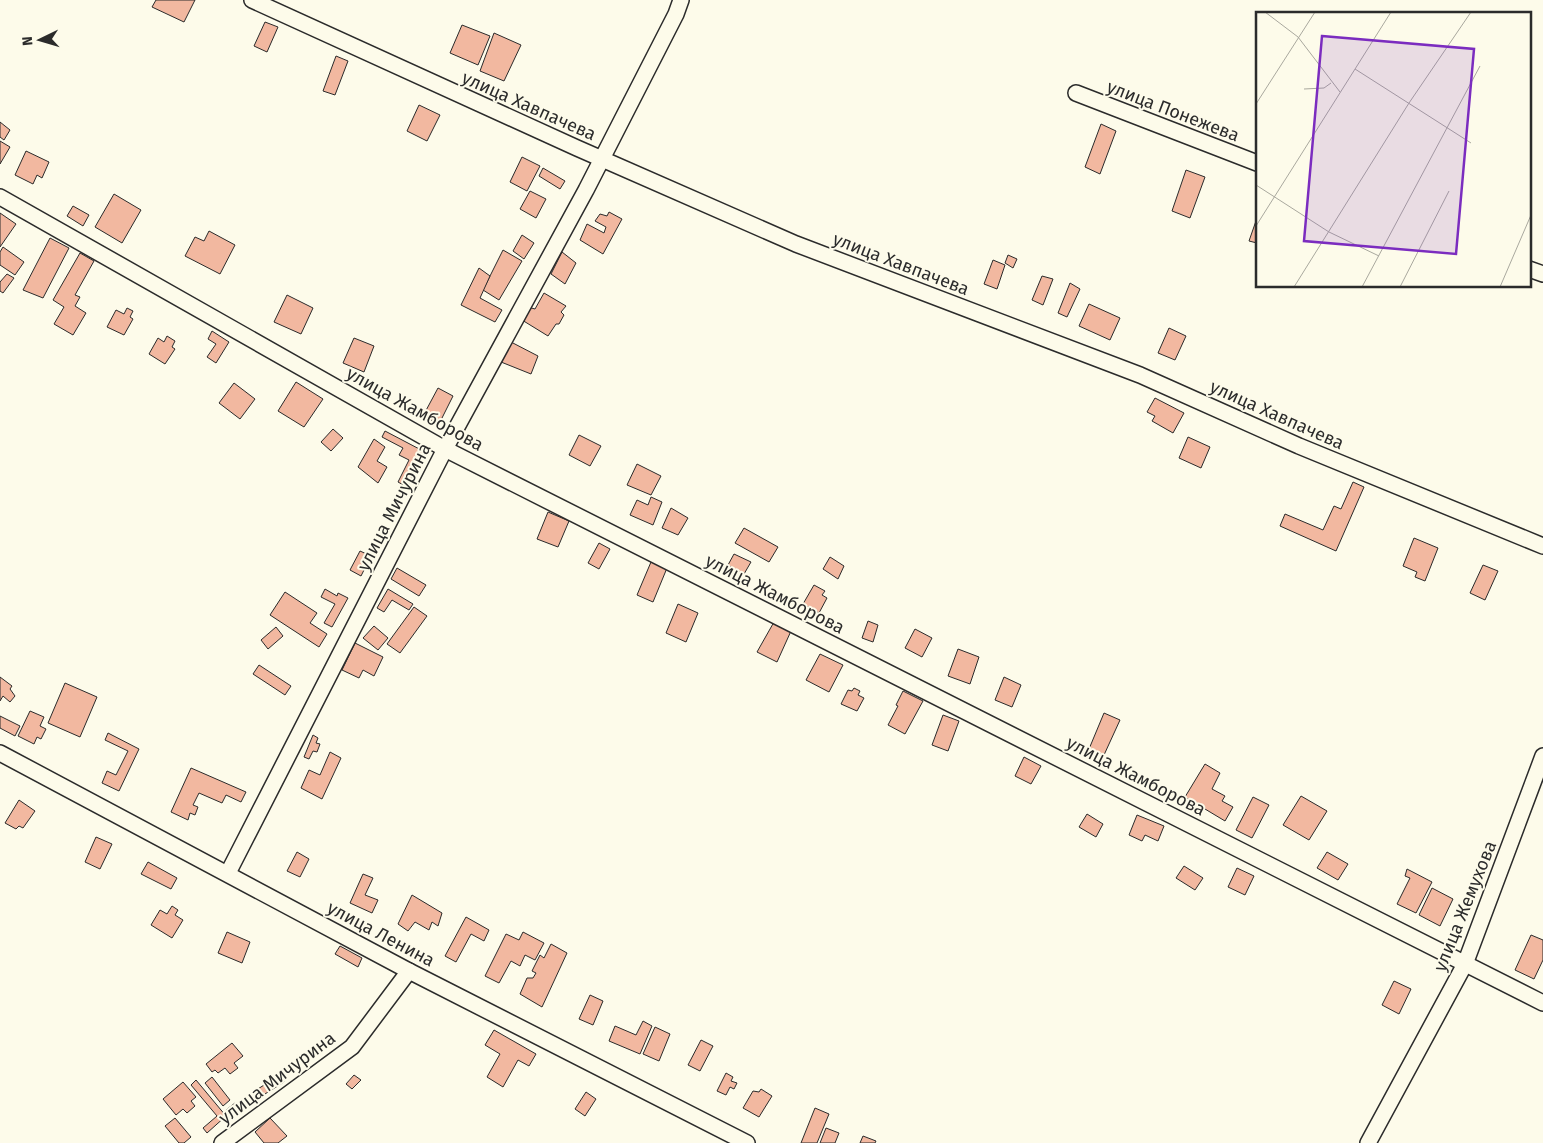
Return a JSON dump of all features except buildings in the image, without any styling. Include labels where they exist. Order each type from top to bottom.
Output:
[{"type":"street","name":"улица Хавпачева","points":[[252,0],[602,159],[796,244],[1140,375],[1308,450],[1543,546]]},
{"type":"street","name":"улица Мичурина","points":[[228,873],[445,448],[602,159],[676,14],[681,0]]},
{"type":"street","name":"улица Понежева","points":[[1076,93],[1256,163]]},
{"type":"street","name":"улица Жамборова","points":[[0,197],[445,448],[1543,1003]]},
{"type":"street","points":[[1530,269],[1543,274]]},
{"type":"street","name":"улица Ленина","points":[[0,753],[409,971],[747,1143]]},
{"type":"street","name":"улица Жемухова","points":[[1368,1143],[1465,964],[1543,756]]},
{"type":"street","name":"улица Мичурина","points":[[222,1143],[352,1047],[409,971]]}]
